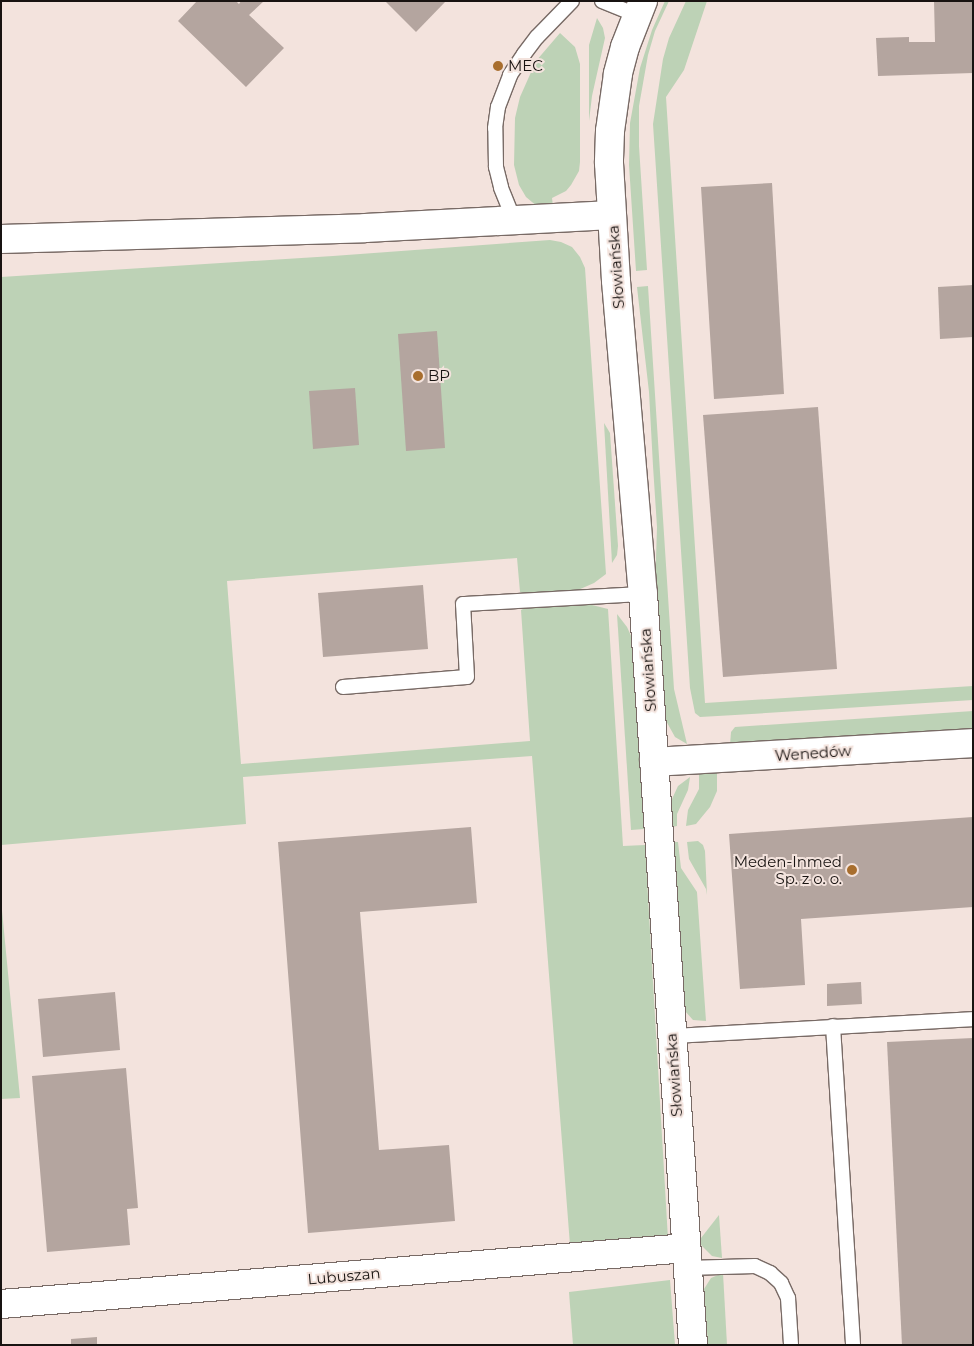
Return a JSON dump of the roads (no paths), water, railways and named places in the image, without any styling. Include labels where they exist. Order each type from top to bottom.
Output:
[{"type":"street","name":"Słowiańska","points":[[640,8],[625,47],[612,103],[609,163],[643,594],[693,1345]]},
{"type":"street","points":[[1,240],[366,228],[612,215]]},
{"type":"street","name":"Wenedów","points":[[654,762],[973,742]]},
{"type":"street","name":"Lubuszan","points":[[1,1304],[687,1258]]},
{"type":"lane","points":[[514,220],[501,187],[496,167],[495,128],[498,107],[510,75],[524,54],[537,37],[572,1]]},
{"type":"lane","points":[[602,1],[640,8]]},
{"type":"lane","points":[[343,687],[467,677],[463,604],[643,594]]},
{"type":"lane","points":[[672,1036],[973,1019]]},
{"type":"lane","points":[[833,1026],[853,1345]]},
{"type":"lane","points":[[687,1258],[755,1266],[770,1273],[782,1284],[788,1298],[791,1345]]},
{"type":"place","name":"MEC","points":[[498,66]]},
{"type":"place","name":"BP","points":[[418,376]]},
{"type":"place","name":"Meden-Inmed Sp. z o. o.","points":[[852,870]]}]
